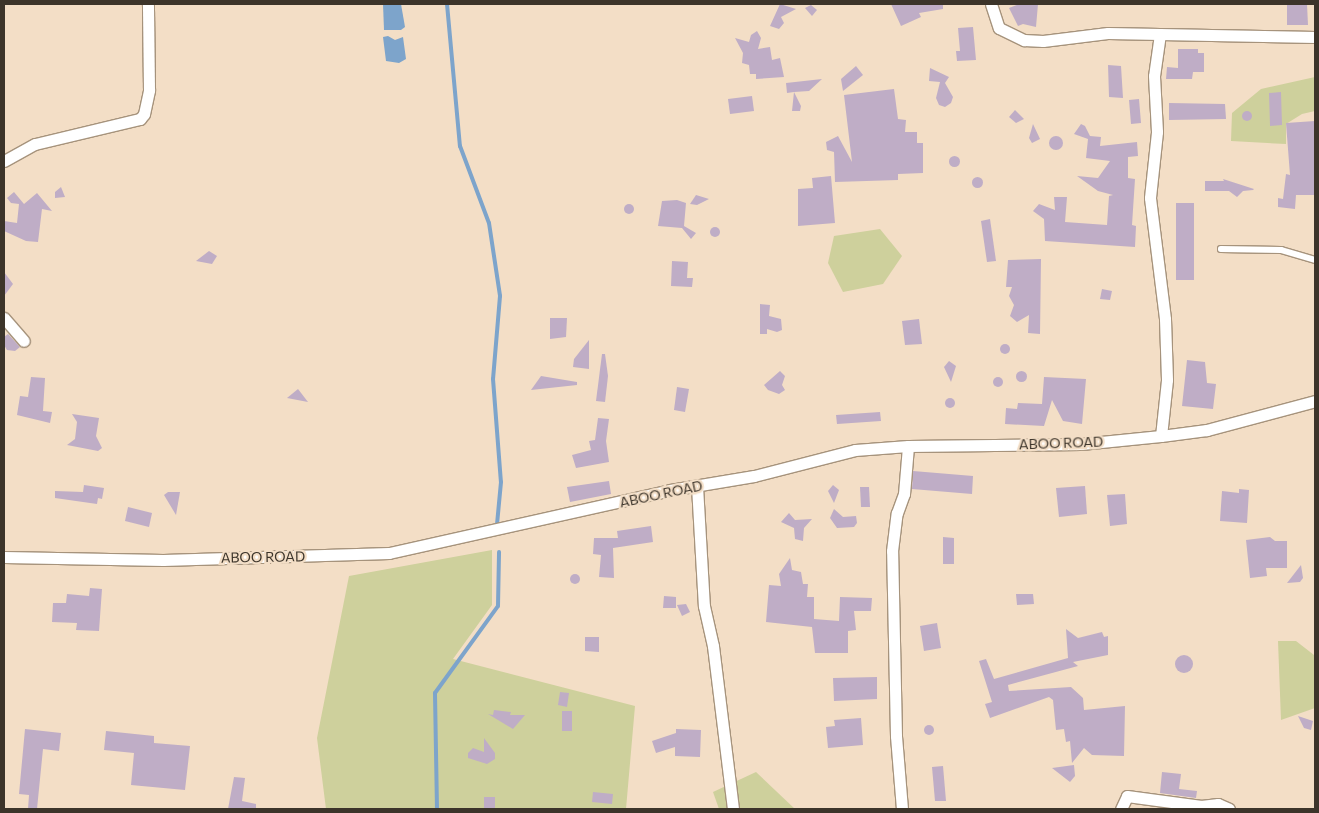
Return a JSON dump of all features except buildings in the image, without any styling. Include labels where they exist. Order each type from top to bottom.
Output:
[{"type":"street","points":[[4,161],[35,144],[140,119],[144,114],[149,90],[148,4]]},
{"type":"street","points":[[991,4],[999,28],[1024,40],[1043,41],[1108,33],[1315,37]]},
{"type":"street","points":[[1160,34],[1154,76],[1157,132],[1150,198],[1165,320],[1168,380],[1161,436]]},
{"type":"street","points":[[4,318],[24,341]]},
{"type":"street","name":"ABOO ROAD","points":[[4,557],[163,560],[389,553],[855,450],[908,446],[1081,444],[1161,436],[1207,430],[1315,401]]},
{"type":"street","points":[[902,809],[896,736],[892,551],[897,513],[904,494],[908,446]]},
{"type":"street","points":[[697,486],[704,606],[713,646],[733,809]]},
{"type":"street","points":[[1121,809],[1127,796],[1201,806],[1218,804],[1229,809]]},
{"type":"lane","points":[[1221,249],[1281,250],[1315,260]]},
{"type":"green space","points":[[1315,77],[1315,111],[1302,114],[1286,124],[1286,144],[1231,141],[1232,113],[1261,89]]},
{"type":"green space","points":[[880,229],[902,256],[883,284],[843,292],[828,263],[834,236]]},
{"type":"green space","points":[[492,550],[492,605],[453,659],[635,706],[626,809],[326,809],[317,738],[349,576]]},
{"type":"green space","points":[[1278,641],[1296,641],[1314,655],[1315,708],[1281,720]]},
{"type":"green space","points":[[756,772],[795,809],[719,809],[713,792]]},
{"type":"water","points":[[383,4],[401,4],[405,27],[401,30],[384,30]]},
{"type":"water","points":[[388,36],[395,40],[403,37],[406,59],[399,63],[386,61],[383,37]]},
{"type":"waterway","points":[[447,4],[460,146],[489,223],[500,296],[493,379],[501,482],[497,524]]},
{"type":"waterway","points":[[437,809],[435,693],[498,606],[499,552]]}]
